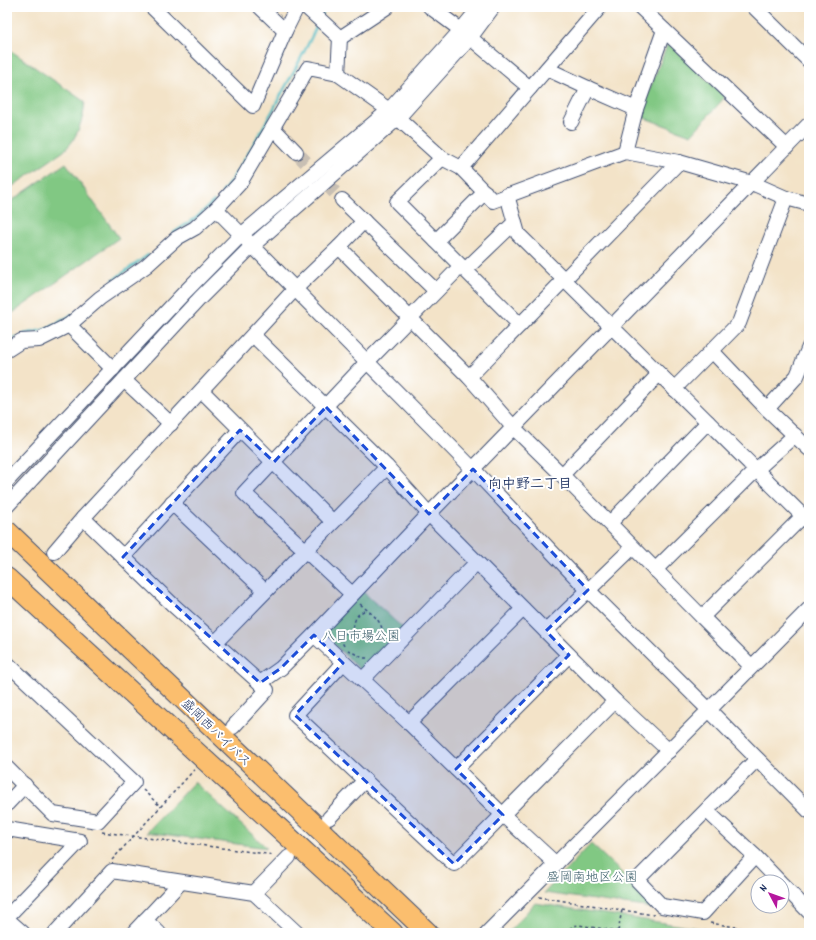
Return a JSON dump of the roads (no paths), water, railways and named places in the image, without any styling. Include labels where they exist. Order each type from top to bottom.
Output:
[{"type":"highway","name":"盛岡西バイパス","points":[[7,531],[428,933]]},
{"type":"highway","points":[[7,578],[393,933]]},
{"type":"street","points":[[152,7],[253,106],[285,31],[297,7]]},
{"type":"street","points":[[260,7],[285,31]]},
{"type":"street","points":[[340,38],[387,7]]},
{"type":"street","points":[[430,7],[530,88]]},
{"type":"street","points":[[465,34],[480,7]]},
{"type":"street","points":[[7,506],[200,298],[252,246],[393,114],[465,34],[494,7]]},
{"type":"street","points":[[461,168],[600,7]]},
{"type":"street","points":[[640,7],[787,147]]},
{"type":"street","points":[[754,7],[809,62]]},
{"type":"street","points":[[313,13],[340,38]]},
{"type":"street","points":[[625,152],[636,109],[664,30]]},
{"type":"street","points":[[338,74],[340,38]]},
{"type":"street","points":[[7,350],[20,341],[39,340],[69,325],[100,298],[146,266],[177,238],[195,228],[216,209],[240,184],[308,68],[338,74],[393,114],[442,158],[461,168],[493,201],[625,152],[679,162],[752,183],[786,198],[809,204]]},
{"type":"street","points":[[547,69],[636,109]]},
{"type":"street","points":[[571,122],[588,88]]},
{"type":"street","points":[[7,481],[184,293],[241,235],[393,114]]},
{"type":"street","points":[[260,683],[281,668],[314,635],[355,598],[429,514],[809,124]]},
{"type":"street","points":[[273,128],[296,152]]},
{"type":"street","points":[[442,158],[397,202],[520,325]]},
{"type":"street","points":[[469,377],[679,162]]},
{"type":"street","points":[[436,241],[485,192]]},
{"type":"street","points":[[508,195],[518,234],[806,519],[702,617]]},
{"type":"street","points":[[674,389],[739,323],[786,198]]},
{"type":"street","points":[[342,200],[436,292]]},
{"type":"street","points":[[216,209],[474,469],[588,590],[809,811]]},
{"type":"street","points":[[54,552],[83,518],[295,289],[364,221]]},
{"type":"street","points":[[355,598],[244,493],[410,317],[515,222]]},
{"type":"street","points":[[338,247],[410,317],[469,377],[514,428],[751,666]]},
{"type":"street","points":[[69,325],[113,369]]},
{"type":"street","points":[[253,335],[387,467],[429,514],[523,609],[615,701],[669,751]]},
{"type":"street","points":[[767,409],[797,376],[809,347]]},
{"type":"street","points":[[712,351],[767,409],[809,449]]},
{"type":"street","points":[[562,475],[659,374]]},
{"type":"street","points":[[124,380],[171,424]]},
{"type":"street","points":[[202,391],[333,522]]},
{"type":"street","points":[[610,523],[708,422]]},
{"type":"street","points":[[123,557],[240,430]]},
{"type":"street","points":[[655,570],[756,470],[795,435]]},
{"type":"street","points":[[215,643],[387,467]]},
{"type":"street","points":[[172,503],[265,591]]},
{"type":"street","points":[[83,518],[173,605],[267,690],[233,727]]},
{"type":"street","points":[[546,631],[632,548]]},
{"type":"street","points":[[362,680],[477,562]]},
{"type":"street","points":[[409,723],[523,609]]},
{"type":"street","points":[[486,933],[809,609]]},
{"type":"street","points":[[314,635],[409,723],[503,815],[556,864]]},
{"type":"street","points":[[456,769],[569,655]]},
{"type":"street","points":[[7,663],[134,782],[98,821],[54,814],[7,768]]},
{"type":"street","points":[[343,663],[295,715],[454,864],[615,701]]},
{"type":"street","points":[[755,856],[703,913],[662,906],[638,880],[757,759]]},
{"type":"street","points":[[330,818],[365,780]]},
{"type":"street","points":[[7,804],[25,785]]},
{"type":"street","points":[[707,811],[772,874]]},
{"type":"street","points":[[7,829],[80,841],[7,918],[23,933]]},
{"type":"street","points":[[254,893],[289,857]]},
{"type":"street","points":[[55,933],[112,872],[254,893],[296,933]]},
{"type":"street","points":[[133,933],[181,882]]},
{"type":"street","points":[[790,892],[809,912]]},
{"type":"street","points":[[145,920],[159,933]]},
{"type":"waterway","points":[[322,15],[325,7]]},
{"type":"waterway","points":[[222,193],[243,163],[273,110],[318,23]]},
{"type":"waterway","points":[[173,233],[196,218],[214,201]]},
{"type":"waterway","points":[[113,280],[148,255]]},
{"type":"waterway","points":[[24,334],[47,329],[71,315]]},
{"type":"waterway","points":[[7,340],[16,337]]},
{"type":"tunnel","points":[[296,152],[342,200]]},
{"type":"district","name":"向中野二丁目","points":[[530,483]]},
{"type":"park label","name":"八日市場公園","points":[[361,635]]},
{"type":"park label","name":"盛岡南地区公園","points":[[592,876]]}]
